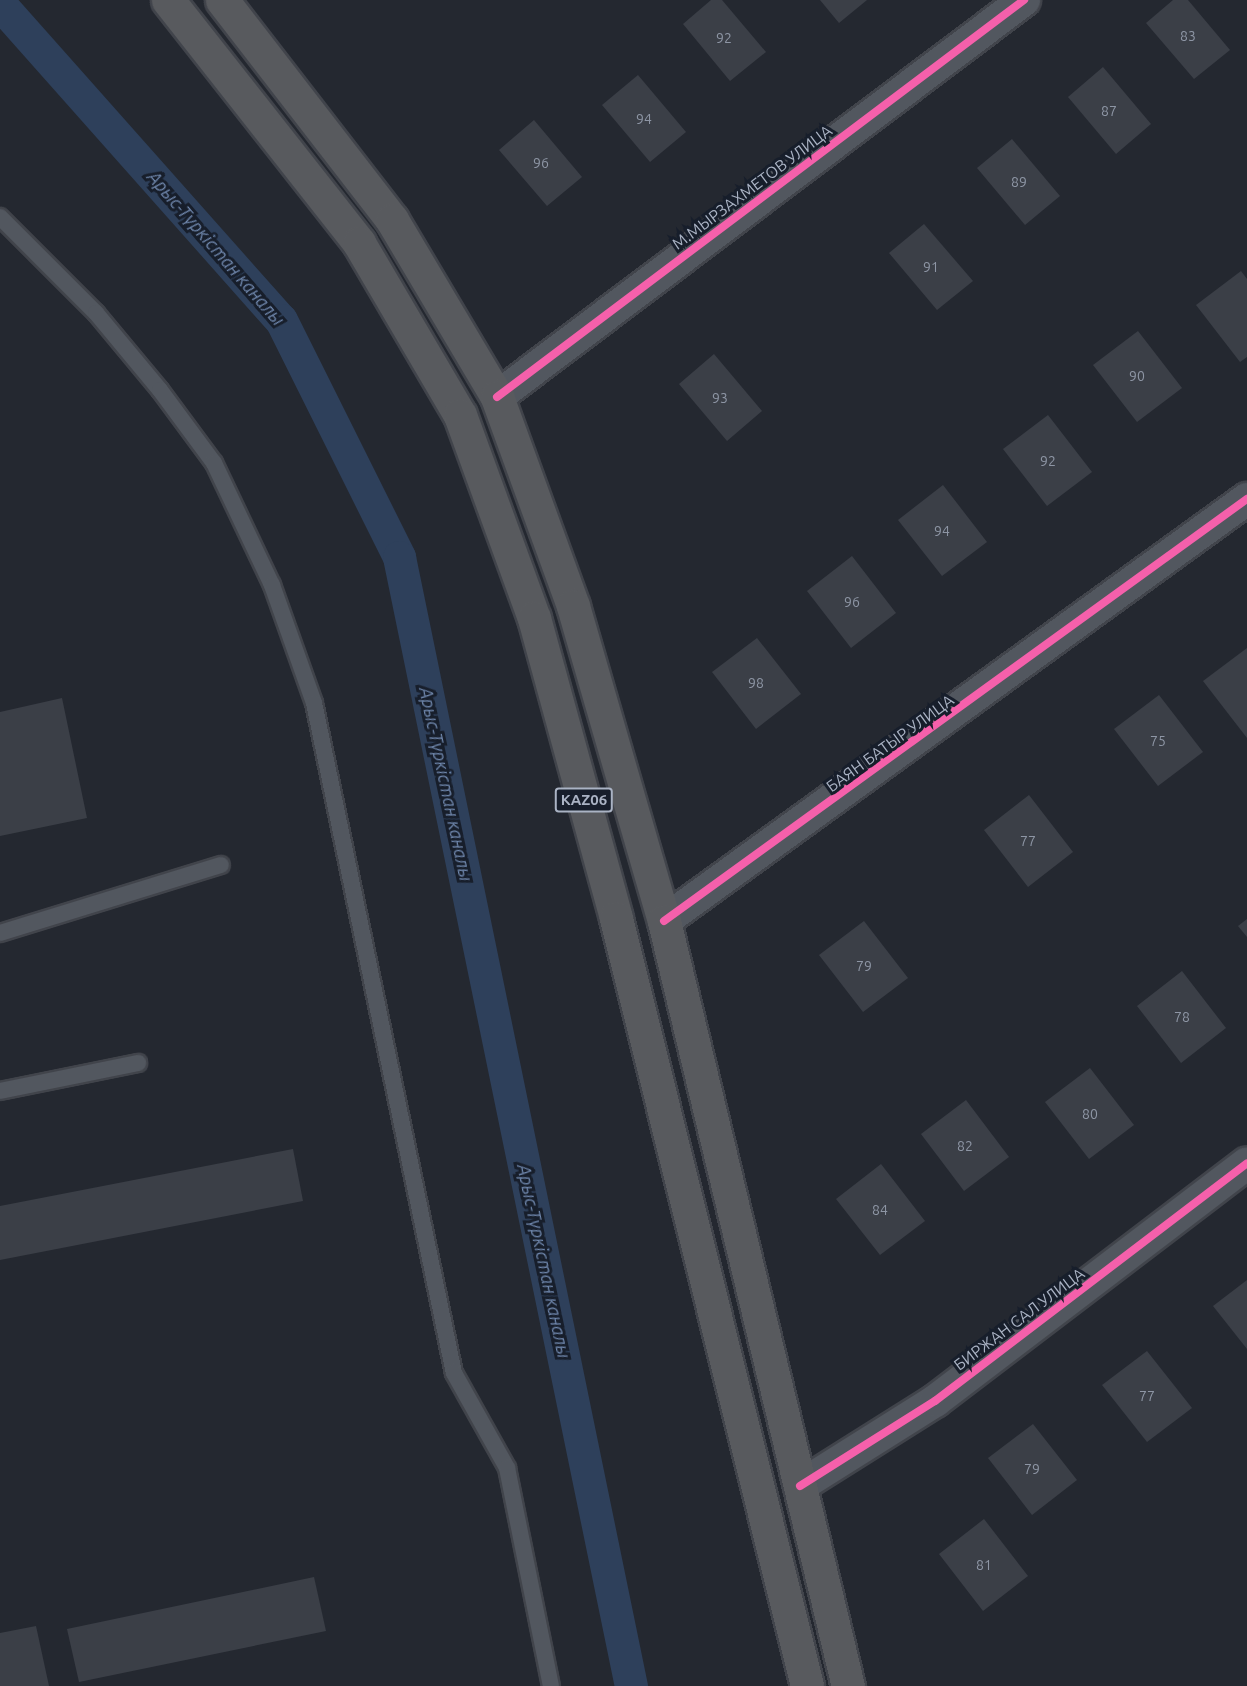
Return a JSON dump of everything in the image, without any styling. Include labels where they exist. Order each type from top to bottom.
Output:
[{"type":"highway","name":"KАZ06","points":[[168,0],[359,243],[460,415],[534,618],[616,918],[807,1686]]},
{"type":"highway","name":"KАZ06","points":[[224,0],[392,220],[497,397],[573,606],[664,921],[848,1686]]},
{"type":"street","name":"М.МЫРЗАХМЕТОВ УЛИЦА","points":[[497,397],[1024,0]]},
{"type":"street","name":"БАЯН БАТЫР УЛИЦА","points":[[664,921],[1247,499]]},
{"type":"street","name":"БИРЖАН САЛ УЛИЦА","points":[[801,1486],[934,1401],[1247,1163]]},
{"type":"lane","points":[[0,217],[96,313],[160,390],[214,463],[273,585],[314,703],[454,1373],[507,1468],[551,1686]]},
{"type":"lane","points":[[0,933],[221,865]]},
{"type":"lane","points":[[0,1091],[138,1064]]},
{"type":"building","points":[[711,0],[722,0],[766,52],[730,81],[683,24]]},
{"type":"building","points":[[820,0],[867,0],[839,23]]},
{"type":"building","points":[[1173,0],[1188,0],[1230,50],[1194,79],[1146,23]]},
{"type":"building","points":[[1103,67],[1151,124],[1116,154],[1068,97]]},
{"type":"building","points":[[638,75],[686,132],[650,162],[602,105]]},
{"type":"building","points":[[534,120],[582,177],[547,206],[499,150]]},
{"type":"building","points":[[1012,139],[1060,196],[1025,225],[977,168]]},
{"type":"building","points":[[924,224],[973,281],[937,310],[889,253]]},
{"type":"building","points":[[1241,271],[1247,279],[1247,357],[1240,362],[1196,305]]},
{"type":"building","points":[[1138,331],[1182,388],[1137,422],[1093,365]]},
{"type":"building","points":[[714,354],[762,411],[727,441],[679,384]]},
{"type":"building","points":[[1048,415],[1092,472],[1047,506],[1003,449]]},
{"type":"building","points":[[943,485],[987,542],[942,576],[898,520]]},
{"type":"building","points":[[852,556],[896,613],[851,648],[807,591]]},
{"type":"building","points":[[757,638],[801,694],[756,729],[712,672]]},
{"type":"building","points":[[1247,648],[1247,738],[1203,681]]},
{"type":"building","points":[[1159,695],[1203,752],[1158,786],[1114,729]]},
{"type":"building","points":[[62,698],[87,818],[0,836],[0,712]]},
{"type":"building","points":[[1029,795],[1073,852],[1028,887],[984,830]]},
{"type":"building","points":[[1247,919],[1247,937],[1238,926]]},
{"type":"building","points":[[864,921],[908,978],[863,1012],[819,955]]},
{"type":"building","points":[[1182,971],[1226,1028],[1181,1063],[1137,1006]]},
{"type":"building","points":[[1090,1068],[1134,1125],[1089,1159],[1045,1102]]},
{"type":"building","points":[[966,1100],[1009,1157],[964,1191],[921,1134]]},
{"type":"building","points":[[293,1149],[303,1201],[0,1260],[0,1206]]},
{"type":"building","points":[[881,1164],[925,1221],[880,1255],[836,1199]]},
{"type":"building","points":[[1247,1280],[1247,1349],[1213,1306]]},
{"type":"building","points":[[1147,1351],[1192,1408],[1147,1442],[1102,1385]]},
{"type":"building","points":[[1033,1424],[1077,1480],[1032,1515],[988,1458]]},
{"type":"building","points":[[984,1519],[1028,1576],[983,1611],[939,1554]]},
{"type":"building","points":[[314,1577],[326,1631],[79,1682],[67,1629]]},
{"type":"building","points":[[36,1626],[49,1686],[0,1686],[0,1633]]},
{"type":"waterway","name":"Арыс-Түркістан каналы","points":[[0,4],[281,320],[399,557],[631,1686]]},
{"type":"cycle path","points":[[497,397],[1024,0]]},
{"type":"cycle path","points":[[664,921],[1247,499]]},
{"type":"cycle path","points":[[800,1486],[935,1401],[1247,1163]]}]
